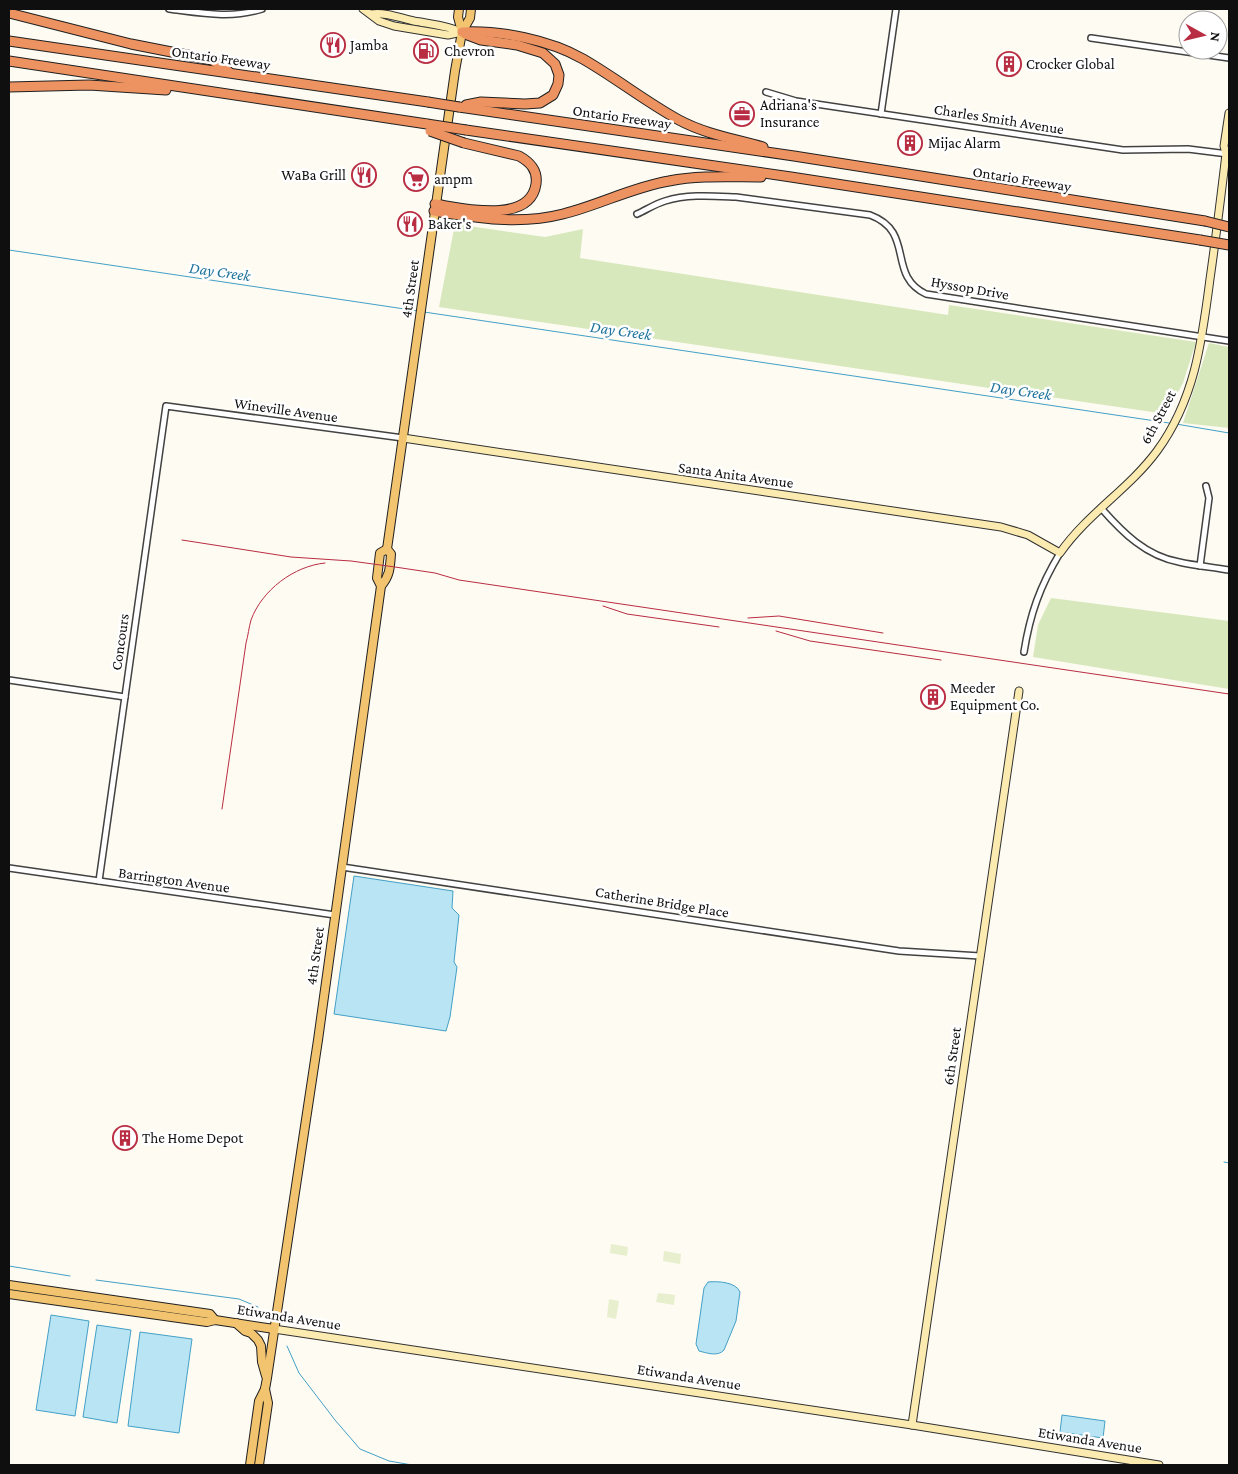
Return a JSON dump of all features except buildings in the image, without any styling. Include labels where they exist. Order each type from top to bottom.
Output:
[{"type":"highway","points":[[9,13],[131,44],[212,60],[230,73]]},
{"type":"highway","points":[[462,32],[481,40],[530,48],[543,53],[555,64],[559,75],[558,84],[552,95],[540,103],[481,102],[470,106]]},
{"type":"highway","points":[[462,32],[539,40],[582,59],[681,121],[700,129],[794,156]]},
{"type":"highway","name":"Ontario Freeway","points":[[9,40],[459,107],[470,106],[794,156],[1229,227]]},
{"type":"highway","points":[[9,61],[392,119],[428,128],[464,143],[519,156],[532,165],[536,174],[534,191],[529,199],[499,212],[435,208]]},
{"type":"highway","points":[[9,87],[88,85],[209,91]]},
{"type":"highway","points":[[428,128],[466,130],[791,177],[1229,245]]},
{"type":"highway","points":[[435,208],[500,220],[538,219],[565,214],[644,187],[680,179],[791,177]]},
{"type":"main road","name":"4th Street","points":[[459,9],[458,17],[462,32]]},
{"type":"main road","name":"4th Street","points":[[265,1389],[318,1040],[381,586],[377,578],[380,553],[387,549],[462,32],[470,18],[471,9]]},
{"type":"main road","name":"Etiwanda Avenue","points":[[9,1285],[210,1314],[215,1320]]},
{"type":"main road","name":"Etiwanda Avenue","points":[[9,1294],[208,1322],[215,1320],[274,1329]]},
{"type":"main road","points":[[236,1323],[245,1331],[251,1333],[260,1343],[262,1362],[267,1378]]},
{"type":"main road","points":[[250,1465],[259,1401],[265,1389]]},
{"type":"main road","points":[[259,1465],[268,1403],[265,1389]]},
{"type":"street","points":[[169,9],[229,16],[262,9]]},
{"type":"street","points":[[363,9],[372,14],[378,21],[394,26],[448,35],[462,32]]},
{"type":"street","points":[[881,114],[896,9]]},
{"type":"street","points":[[1091,38],[1229,58]]},
{"type":"street","name":"Charles Smith Avenue","points":[[766,92],[796,101],[1123,150],[1188,149],[1228,153]]},
{"type":"street","name":"6th Street","points":[[1024,652],[1036,600],[1045,578],[1060,553],[1076,532],[1146,465],[1168,435],[1180,413],[1196,369],[1203,337],[1228,153],[1224,146],[1229,114]]},
{"type":"street","name":"Hyssop Drive","points":[[637,214],[671,200],[694,196],[714,196],[736,197],[870,215],[885,222],[891,228],[899,244],[903,271],[908,281],[916,290],[926,294],[1229,342]]},
{"type":"street","name":"Wineville Avenue","points":[[166,406],[403,438]]},
{"type":"street","name":"Concours","points":[[99,881],[166,406]]},
{"type":"street","name":"Santa Anita Avenue","points":[[403,438],[995,526],[1028,535],[1060,553]]},
{"type":"street","points":[[1200,566],[1209,498],[1206,486]]},
{"type":"street","points":[[1101,508],[1127,535],[1149,551],[1173,561],[1229,570]]},
{"type":"street","points":[[9,680],[125,697]]},
{"type":"street","name":"6th Street","points":[[912,1425],[1019,691]]},
{"type":"street","name":"Catherine Bridge Place","points":[[342,867],[899,951],[980,956]]},
{"type":"street","name":"Barrington Avenue","points":[[9,868],[335,916]]},
{"type":"street","name":"Etiwanda Avenue","points":[[274,1329],[912,1425],[1159,1465]]},
{"type":"green space","points":[[455,224],[545,237],[583,229],[580,258],[948,315],[949,305],[1196,342],[1183,383],[1166,414],[439,307]]},
{"type":"green space","points":[[1209,343],[1229,347],[1229,428],[1183,423]]},
{"type":"green space","points":[[1051,598],[1229,621],[1229,689],[1033,657],[1038,625]]},
{"type":"green space","points":[[611,1244],[628,1247],[627,1256],[610,1253]]},
{"type":"green space","points":[[664,1251],[681,1254],[680,1264],[663,1261]]},
{"type":"green space","points":[[658,1293],[675,1295],[674,1305],[656,1302]]},
{"type":"green space","points":[[609,1299],[619,1301],[616,1319],[607,1317]]},
{"type":"water","points":[[354,876],[453,891],[452,908],[459,915],[454,962],[457,967],[450,1017],[446,1031],[334,1014]]},
{"type":"water","points":[[708,1282],[731,1284],[740,1292],[736,1321],[724,1350],[716,1354],[699,1351],[696,1344],[704,1288]]},
{"type":"water","points":[[51,1315],[89,1321],[75,1416],[36,1410]]},
{"type":"water","points":[[97,1325],[131,1330],[117,1423],[83,1417]]},
{"type":"water","points":[[140,1332],[192,1339],[179,1433],[128,1426]]},
{"type":"water","points":[[1062,1415],[1105,1421],[1103,1438],[1060,1432]]},
{"type":"waterway","name":"Day Creek","points":[[9,250],[418,311]]},
{"type":"waterway","name":"Day Creek","points":[[424,312],[1169,423]]},
{"type":"waterway","name":"Day Creek","points":[[1176,424],[1229,433]]},
{"type":"waterway","points":[[1224,1162],[1229,1163]]},
{"type":"waterway","points":[[9,1266],[70,1276]]},
{"type":"waterway","points":[[96,1280],[239,1299],[258,1307]]},
{"type":"waterway","points":[[287,1346],[299,1373],[360,1449],[389,1461],[412,1465]]},
{"type":"railway","points":[[182,540],[291,557],[351,561],[395,567],[435,573],[459,580],[1229,694]]},
{"type":"railway","points":[[222,809],[251,620],[263,599],[280,581],[302,569],[325,563]]},
{"type":"railway","points":[[603,606],[627,614],[719,627]]},
{"type":"railway","points":[[748,618],[779,616],[883,633]]},
{"type":"railway","points":[[776,631],[810,641],[941,660]]},
{"type":"place","name":"Jamba","points":[[333,45]]},
{"type":"place","name":"Chevron","points":[[426,51]]},
{"type":"place","name":"Crocker Global","points":[[1009,64]]},
{"type":"place","name":"Adriana's Insurance","points":[[742,114]]},
{"type":"place","name":"Mijac Alarm","points":[[910,143]]},
{"type":"place","name":"WaBa Grill","points":[[364,175]]},
{"type":"place","name":"ampm","points":[[416,179]]},
{"type":"place","name":"Baker's","points":[[410,224]]},
{"type":"place","name":"Meeder Equipment Co.","points":[[933,697]]},
{"type":"place","name":"The Home Depot","points":[[125,1138]]}]
